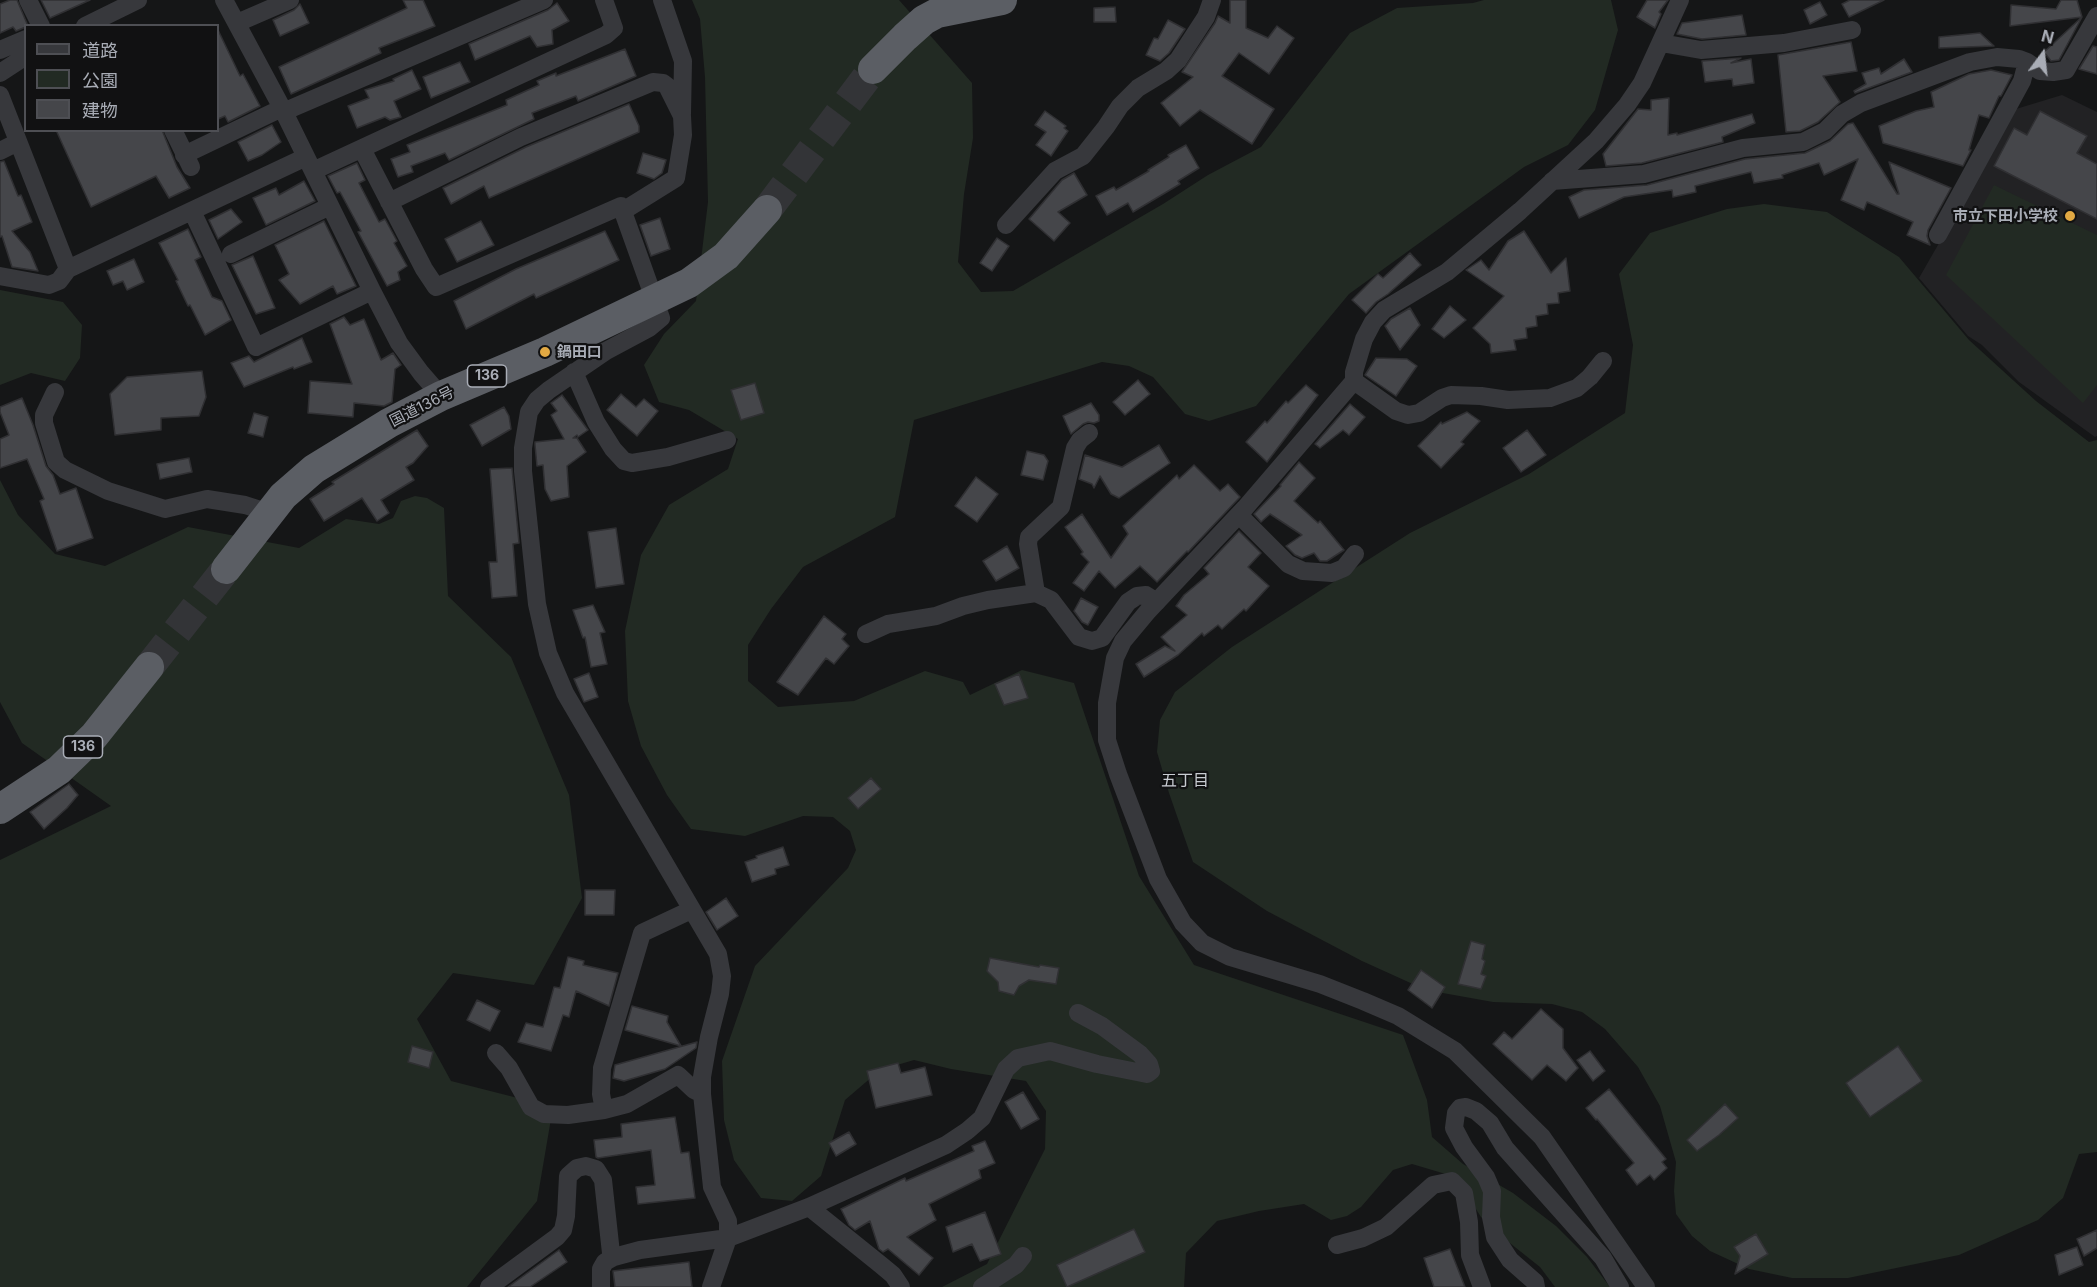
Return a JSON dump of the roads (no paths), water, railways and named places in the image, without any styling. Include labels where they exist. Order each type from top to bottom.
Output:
[{"type":"highway","points":[[873,69],[904,37],[924,20],[937,13],[1002,0]]},
{"type":"highway","name":"国道136号","points":[[226,569],[297,482],[314,469],[389,423],[441,396],[545,352],[689,283],[726,256],[767,210]]},
{"type":"highway","name":"136","points":[[0,809],[59,770],[94,736],[149,667]]},
{"type":"street","points":[[28,0],[40,24]]},
{"type":"street","points":[[89,24],[138,0]]},
{"type":"street","points":[[224,0],[310,164],[399,343],[441,396]]},
{"type":"street","points":[[237,23],[290,0]]},
{"type":"street","points":[[174,132],[188,161],[282,110],[544,0]]},
{"type":"street","points":[[0,276],[48,285],[59,281],[68,269],[192,212],[310,164],[362,149],[606,36],[614,28],[604,0]]},
{"type":"street","points":[[623,211],[676,178],[683,135],[683,62],[662,0]]},
{"type":"street","points":[[1006,225],[1055,171],[1083,156],[1107,127],[1120,106],[1138,88],[1166,71],[1178,60],[1206,16],[1212,0]]},
{"type":"street","points":[[1646,1287],[1542,1137],[1455,1051],[1398,1016],[1363,1001],[1320,984],[1230,957],[1202,943],[1183,923],[1158,879],[1118,774],[1107,740],[1107,703],[1114,658],[1123,641],[1239,515],[1354,381],[1354,372],[1364,339],[1372,322],[1384,310],[1447,272],[1520,212],[1596,141],[1627,105],[1642,83],[1680,0]]},
{"type":"street","points":[[1552,181],[1644,174],[1743,148],[1803,142],[1825,131],[1842,114],[1861,103],[1962,65],[1997,57],[2027,62],[2040,71],[2066,70],[2097,16]]},
{"type":"street","points":[[1661,43],[1701,51],[1784,43],[1852,30]]},
{"type":"street","points":[[0,50],[24,40]]},
{"type":"street","points":[[0,73],[24,57]]},
{"type":"street","points":[[1938,235],[2022,81],[2027,62]]},
{"type":"street","points":[[388,202],[520,137],[653,82],[667,86],[682,116]]},
{"type":"street","points":[[0,95],[68,269]]},
{"type":"street","points":[[0,151],[18,142]]},
{"type":"street","points":[[362,149],[424,270],[436,287],[621,206],[661,318],[649,328],[606,351],[574,372],[537,400],[529,412],[523,448],[536,593],[548,653],[565,693],[718,954],[722,976],[720,994],[709,1037],[702,1077],[702,1094],[712,1187],[728,1221],[728,1238],[711,1287]]},
{"type":"street","points":[[231,254],[330,206]]},
{"type":"street","points":[[192,212],[256,348],[372,291]]},
{"type":"street","points":[[1354,381],[1396,411],[1408,415],[1419,413],[1451,395],[1508,400],[1550,398],[1577,388],[1604,361]]},
{"type":"street","points":[[574,372],[596,422],[613,450],[624,461],[668,458],[727,440]]},
{"type":"street","points":[[55,392],[44,415],[44,423],[56,462],[65,470],[108,491],[165,508],[207,499],[245,505],[270,513]]},
{"type":"street","points":[[1036,593],[1028,544],[1029,537],[1061,507],[1075,448],[1080,440],[1089,434]]},
{"type":"street","points":[[1239,515],[1288,564],[1304,571],[1332,573],[1344,568],[1355,554]]},
{"type":"street","points":[[866,634],[888,624],[936,616],[988,600],[1036,593],[1051,600],[1079,637],[1092,641],[1102,638],[1128,602],[1137,596],[1146,595],[1157,602]]},
{"type":"street","points":[[604,1110],[601,1094],[602,1068],[642,933],[692,910]]},
{"type":"street","points":[[601,1287],[601,1269],[605,1262],[614,1257],[640,1250],[728,1238],[809,1207],[946,1144],[968,1131],[982,1118],[1006,1069],[1018,1058],[1050,1051],[1097,1064],[1147,1074],[1151,1071],[1149,1064],[1140,1054],[1102,1026],[1078,1014]]},
{"type":"street","points":[[496,1053],[509,1068],[531,1107],[538,1112],[568,1115],[627,1104],[678,1075],[694,1090],[702,1094]]},
{"type":"street","points":[[1536,1287],[1535,1281],[1510,1260],[1495,1237],[1491,1217],[1492,1191],[1454,1128],[1456,1113],[1460,1108],[1466,1107],[1476,1111],[1490,1123],[1505,1149],[1603,1258],[1620,1287]]},
{"type":"street","points":[[489,1287],[557,1237],[563,1230],[568,1176],[578,1168],[586,1166],[596,1169],[603,1180],[611,1253],[614,1257]]},
{"type":"street","points":[[1337,1245],[1363,1239],[1386,1227],[1433,1185],[1452,1181],[1464,1193],[1469,1222],[1470,1255],[1482,1287]]},
{"type":"street","points":[[809,1207],[881,1265],[901,1287]]},
{"type":"street","points":[[982,1287],[1016,1265],[1023,1256]]},
{"type":"tunnel","points":[[767,210],[873,69]]},
{"type":"tunnel","points":[[149,667],[226,569]]},
{"type":"place","name":"市立下田小学校","points":[[2070,216]]},
{"type":"place","name":"鍋田口","points":[[545,352]]},
{"type":"district","name":"五丁目","points":[[1185,781]]}]
